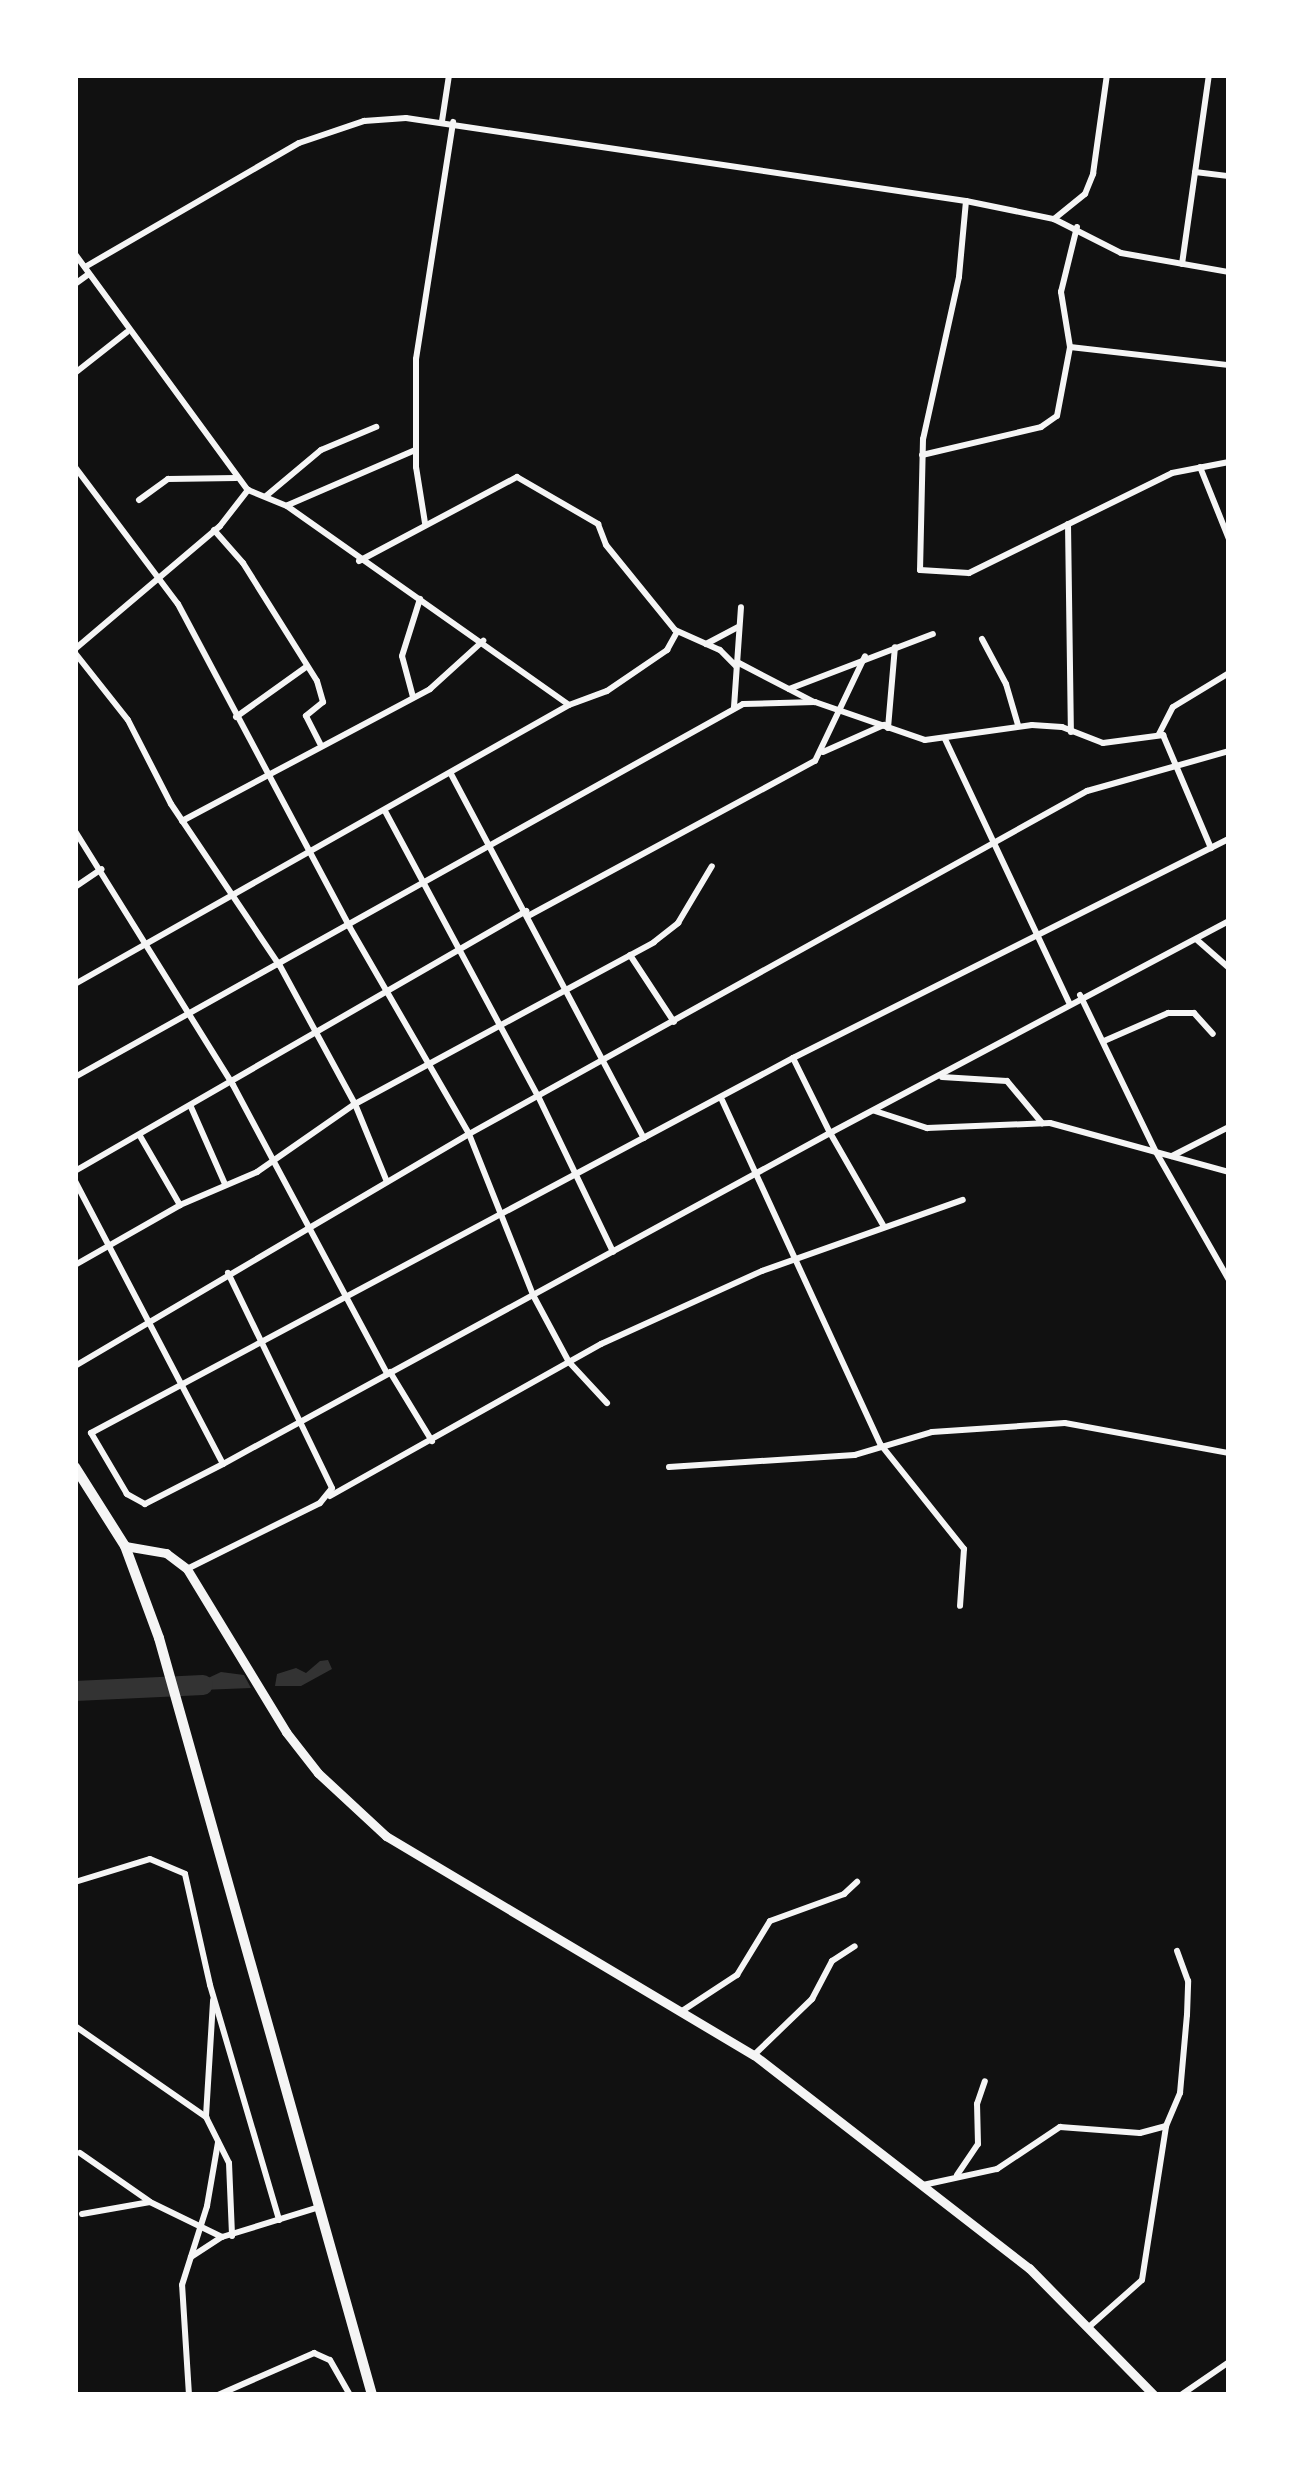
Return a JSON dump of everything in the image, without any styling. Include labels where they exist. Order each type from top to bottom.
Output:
[{"type":"highway","points":[[75,1468],[125,1546],[162,1648],[316,2208],[372,2395]]},
{"type":"main road","points":[[125,1546],[166,1554],[187,1569],[286,1732],[354,1808],[418,1858],[754,2055],[1029,2268],[1154,2395]]},
{"type":"street","points":[[442,121],[450,75]]},
{"type":"street","points":[[1054,219],[1085,194],[1094,174],[1107,75]]},
{"type":"street","points":[[1182,264],[1208,75]]},
{"type":"street","points":[[75,284],[87,271],[299,143],[364,121],[453,122],[966,201],[1054,219],[1121,253],[1229,272]]},
{"type":"street","points":[[424,523],[415,450],[419,330],[453,122]]},
{"type":"street","points":[[1195,172],[1229,176]]},
{"type":"street","points":[[966,201],[959,276],[922,455],[920,570],[969,572],[1068,522],[1200,467],[1229,462]]},
{"type":"street","points":[[922,455],[1052,421],[1061,409],[1070,347],[1061,292],[1076,227]]},
{"type":"street","points":[[75,254],[126,332],[248,490],[287,506],[359,561],[482,641],[569,706]]},
{"type":"street","points":[[75,372],[126,332]]},
{"type":"street","points":[[1070,347],[1229,366]]},
{"type":"street","points":[[266,496],[326,448],[376,428]]},
{"type":"street","points":[[287,506],[415,450]]},
{"type":"street","points":[[1200,467],[1229,539]]},
{"type":"street","points":[[76,469],[158,576],[427,1066],[470,1134],[534,1295],[569,1362],[607,1403]]},
{"type":"street","points":[[139,500],[168,479],[238,478]]},
{"type":"street","points":[[359,561],[504,480],[529,481],[598,524],[606,545],[677,632],[816,702],[886,726],[908,738],[945,740],[1018,725],[1071,732],[1103,743],[1159,734]]},
{"type":"street","points":[[248,490],[214,530],[75,651],[128,720],[182,820],[280,966],[356,1104],[387,1182]]},
{"type":"street","points":[[1068,522],[1071,732]]},
{"type":"street","points":[[214,530],[244,563],[324,695],[306,716],[320,744]]},
{"type":"street","points":[[414,697],[402,656],[420,599]]},
{"type":"street","points":[[734,707],[741,608]]},
{"type":"street","points":[[75,974],[78,982],[237,898],[311,850],[569,706],[607,691],[672,646],[703,643],[739,626]]},
{"type":"street","points":[[672,646],[677,632]]},
{"type":"street","points":[[789,689],[865,656],[933,634]]},
{"type":"street","points":[[982,639],[1006,684],[1018,725]]},
{"type":"street","points":[[182,820],[448,677],[482,641]]},
{"type":"street","points":[[886,726],[896,646]]},
{"type":"street","points":[[822,752],[865,656]]},
{"type":"street","points":[[236,717],[306,667]]},
{"type":"street","points":[[1159,734],[1173,707],[1229,673]]},
{"type":"street","points":[[75,1077],[423,887],[734,707],[816,702]]},
{"type":"street","points":[[75,1171],[320,1036],[458,950],[794,774],[822,752],[886,726]]},
{"type":"street","points":[[1159,734],[1179,767],[1211,848]]},
{"type":"street","points":[[945,740],[1069,1002]]},
{"type":"street","points":[[75,1366],[149,1317],[470,1134],[1100,786],[1229,751]]},
{"type":"street","points":[[451,774],[606,1058],[644,1138]]},
{"type":"street","points":[[384,811],[538,1096],[572,1175],[612,1252]]},
{"type":"street","points":[[75,830],[150,944],[233,1085],[346,1300],[432,1441]]},
{"type":"street","points":[[1229,839],[1037,932],[793,1058],[722,1100],[572,1175],[346,1300],[90,1433],[127,1494],[146,1504],[830,1133],[941,1077],[1080,996],[1229,921]]},
{"type":"street","points":[[75,1265],[180,1205],[271,1160],[356,1104],[630,954],[678,923],[712,866]]},
{"type":"street","points":[[75,887],[102,868]]},
{"type":"street","points":[[1196,938],[1229,968]]},
{"type":"street","points":[[630,954],[674,1022]]},
{"type":"street","points":[[1080,996],[1156,1152],[1229,1280]]},
{"type":"street","points":[[1104,1041],[1138,1022],[1181,1012],[1194,1013],[1213,1034]]},
{"type":"street","points":[[793,1058],[830,1133],[883,1225]]},
{"type":"street","points":[[941,1077],[1007,1082],[1042,1123]]},
{"type":"street","points":[[722,1100],[798,1256],[882,1445],[964,1549],[960,1606]]},
{"type":"street","points":[[191,1108],[225,1184]]},
{"type":"street","points":[[874,1111],[927,1128],[1042,1123],[1229,1172]]},
{"type":"street","points":[[1171,1156],[1229,1128]]},
{"type":"street","points":[[140,1136],[180,1205]]},
{"type":"street","points":[[75,1180],[186,1384],[223,1464]]},
{"type":"street","points":[[187,1569],[432,1441],[569,1362],[798,1256],[963,1200]]},
{"type":"street","points":[[228,1272],[300,1419],[330,1496]]},
{"type":"street","points":[[669,1466],[855,1455],[932,1432],[1065,1423],[1229,1453]]},
{"type":"street","points":[[75,1882],[150,1859],[178,1867],[191,1886],[213,1998],[279,2220]]},
{"type":"street","points":[[682,2012],[737,1975],[777,1916],[844,1894],[856,1882]]},
{"type":"street","points":[[754,2055],[812,1999],[832,1961],[855,1946]]},
{"type":"street","points":[[1090,2326],[1136,2289],[1149,2262],[1166,2126],[1180,2092],[1187,2015],[1188,1981],[1177,1951]]},
{"type":"street","points":[[206,2117],[213,1998]]},
{"type":"street","points":[[75,2026],[206,2117],[229,2163],[232,2236]]},
{"type":"street","points":[[956,2176],[978,2144],[977,2104],[985,2081]]},
{"type":"street","points":[[922,2185],[997,2169],[1060,2127],[1140,2133],[1166,2126]]},
{"type":"street","points":[[189,2395],[181,2299],[218,2137]]},
{"type":"street","points":[[80,2152],[150,2202],[199,2230],[222,2237],[316,2208]]},
{"type":"street","points":[[82,2214],[150,2202]]},
{"type":"street","points":[[190,2258],[222,2237]]},
{"type":"street","points":[[218,2395],[314,2354],[330,2360],[350,2395]]},
{"type":"street","points":[[1180,2395],[1229,2362]]},
{"type":"shaded area","points":[[328,1660],[332,1669],[301,1686],[275,1686],[277,1674],[296,1668],[306,1673],[320,1661]]},
{"type":"shaded area","points":[[221,1672],[244,1675],[251,1688],[201,1690],[204,1680]]},
{"type":"waterway","points":[[75,1691],[203,1685]]}]
